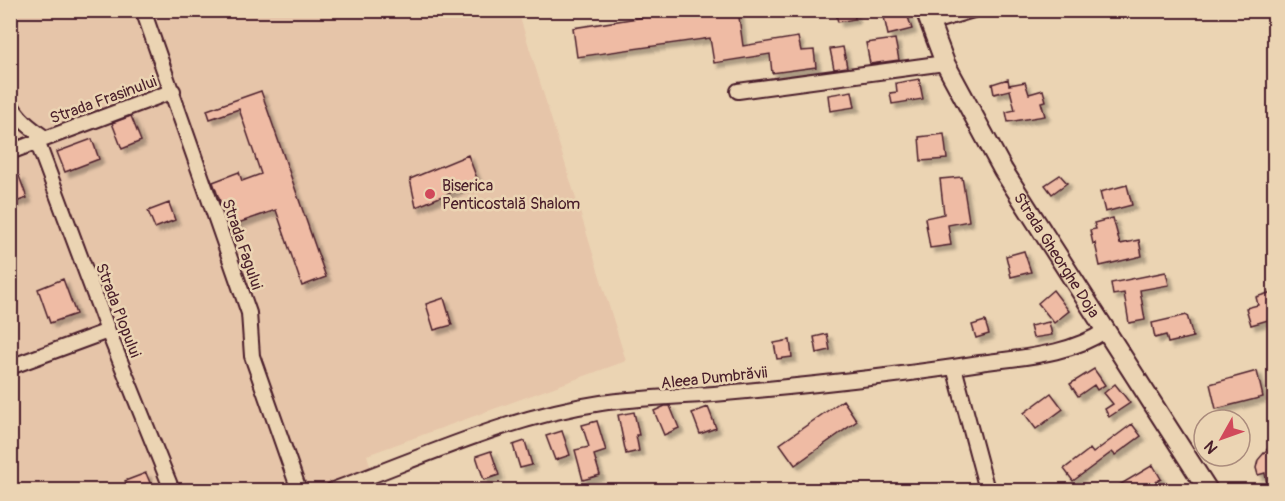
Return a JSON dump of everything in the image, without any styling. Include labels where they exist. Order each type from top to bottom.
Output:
[{"type":"main road","name":"Strada Gheorghe Doja","points":[[927,17],[945,63],[1004,170],[1208,490]]},
{"type":"street","name":"Strada Fagului","points":[[143,10],[249,313],[252,356],[298,490]]},
{"type":"street","points":[[927,17],[973,10]]},
{"type":"street","points":[[738,91],[945,63]]},
{"type":"street","name":"Strada Frasinului","points":[[10,152],[173,92]]},
{"type":"street","points":[[10,102],[14,111],[41,140]]},
{"type":"street","name":"Strada Plopului","points":[[41,140],[108,331],[172,490]]},
{"type":"street","name":"Aleea Dumbrăvii","points":[[333,490],[350,488],[448,445],[518,423],[601,404],[715,394],[954,367],[1064,350],[1084,343],[1106,330]]},
{"type":"street","points":[[10,367],[108,331]]},
{"type":"street","points":[[954,367],[987,490]]},
{"type":"shaded area","points":[[10,11],[518,11],[626,361],[367,455],[377,490],[11,490]]},
{"type":"building","points":[[689,10],[738,10],[743,46],[798,37],[801,51],[814,50],[816,67],[772,73],[770,54],[714,63],[710,38],[577,57],[573,28]]},
{"type":"building","points":[[835,10],[854,10],[855,19],[838,22]]},
{"type":"building","points":[[906,11],[912,29],[888,35],[884,17]]},
{"type":"building","points":[[895,39],[899,60],[870,64],[866,43]]},
{"type":"building","points":[[843,47],[847,67],[834,69],[830,49]]},
{"type":"building","points":[[919,79],[923,99],[892,104],[890,93],[897,92],[896,83]]},
{"type":"building","points":[[1008,79],[1009,85],[1025,82],[1029,94],[1043,90],[1046,101],[1041,102],[1045,116],[1008,122],[1006,112],[1015,110],[1010,90],[994,94],[992,84]]},
{"type":"building","points":[[261,91],[326,277],[302,286],[276,210],[235,224],[227,202],[221,204],[213,182],[239,172],[242,181],[261,174],[239,109],[210,119],[207,110]]},
{"type":"building","points":[[852,91],[855,107],[830,111],[828,95]]},
{"type":"building","points":[[131,116],[141,141],[122,149],[112,123]]},
{"type":"building","points":[[944,134],[947,159],[921,161],[919,137]]},
{"type":"building","points":[[92,139],[99,159],[65,172],[57,152]]},
{"type":"building","name":"Biserica Penticostală Shalom","points":[[468,155],[478,181],[416,207],[410,179]]},
{"type":"building","points":[[1060,175],[1067,183],[1052,194],[1045,185]]},
{"type":"building","points":[[19,176],[27,198],[10,204],[10,179]]},
{"type":"building","points":[[962,177],[969,221],[948,225],[951,245],[930,248],[925,218],[944,214],[940,179]]},
{"type":"building","points":[[1127,185],[1132,205],[1105,212],[1100,192]]},
{"type":"building","points":[[169,203],[175,220],[155,228],[148,211]]},
{"type":"building","points":[[1113,218],[1120,244],[1139,240],[1142,256],[1100,266],[1090,230],[1096,229],[1094,223]]},
{"type":"building","points":[[1024,251],[1031,272],[1011,277],[1006,256]]},
{"type":"building","points":[[1166,272],[1169,285],[1140,290],[1145,320],[1129,323],[1124,293],[1113,295],[1111,283]]},
{"type":"building","points":[[63,279],[76,314],[50,323],[38,289]]},
{"type":"building","points":[[1053,290],[1069,311],[1054,323],[1038,303]]},
{"type":"building","points":[[1272,292],[1275,300],[1275,318],[1251,325],[1246,308],[1258,305],[1256,297]]},
{"type":"building","points":[[444,298],[452,325],[434,330],[426,304]]},
{"type":"building","points":[[1187,315],[1193,337],[1168,343],[1166,335],[1155,338],[1152,323]]},
{"type":"building","points":[[985,321],[989,334],[976,338],[972,325]]},
{"type":"building","points":[[1049,322],[1052,335],[1033,338],[1030,326]]},
{"type":"building","points":[[827,334],[830,350],[817,353],[814,337]]},
{"type":"building","points":[[790,340],[792,357],[777,359],[774,343]]},
{"type":"building","points":[[1094,369],[1105,385],[1097,390],[1094,385],[1078,396],[1070,384]]},
{"type":"building","points":[[1257,371],[1263,397],[1216,408],[1210,384]]},
{"type":"building","points":[[1115,384],[1130,403],[1109,417],[1105,409],[1113,404],[1104,393]]},
{"type":"building","points":[[1051,393],[1063,409],[1036,429],[1024,413]]},
{"type":"building","points":[[843,400],[857,421],[795,465],[780,444]]},
{"type":"building","points":[[670,406],[679,428],[664,435],[654,411]]},
{"type":"building","points":[[708,407],[716,428],[700,434],[692,413]]},
{"type":"building","points":[[634,412],[639,435],[636,435],[639,451],[626,454],[618,415]]},
{"type":"building","points":[[597,421],[606,451],[594,455],[600,475],[583,480],[575,450],[589,447],[582,425]]},
{"type":"building","points":[[1132,424],[1141,436],[1115,455],[1112,452],[1073,481],[1064,469],[1090,449],[1093,453]]},
{"type":"building","points":[[562,431],[570,455],[555,460],[546,436]]},
{"type":"building","points":[[1275,440],[1275,490],[1268,490],[1265,473],[1258,475],[1256,468],[1258,460]]},
{"type":"building","points":[[525,441],[532,465],[520,468],[513,445]]},
{"type":"building","points":[[491,451],[499,475],[484,480],[476,456]]},
{"type":"building","points":[[1153,465],[1161,479],[1142,490],[1111,490]]},
{"type":"building","points":[[146,473],[153,490],[129,490],[125,481]]},
{"type":"place","name":"Biserica Penticostală Shalom","points":[[430,194]]}]
